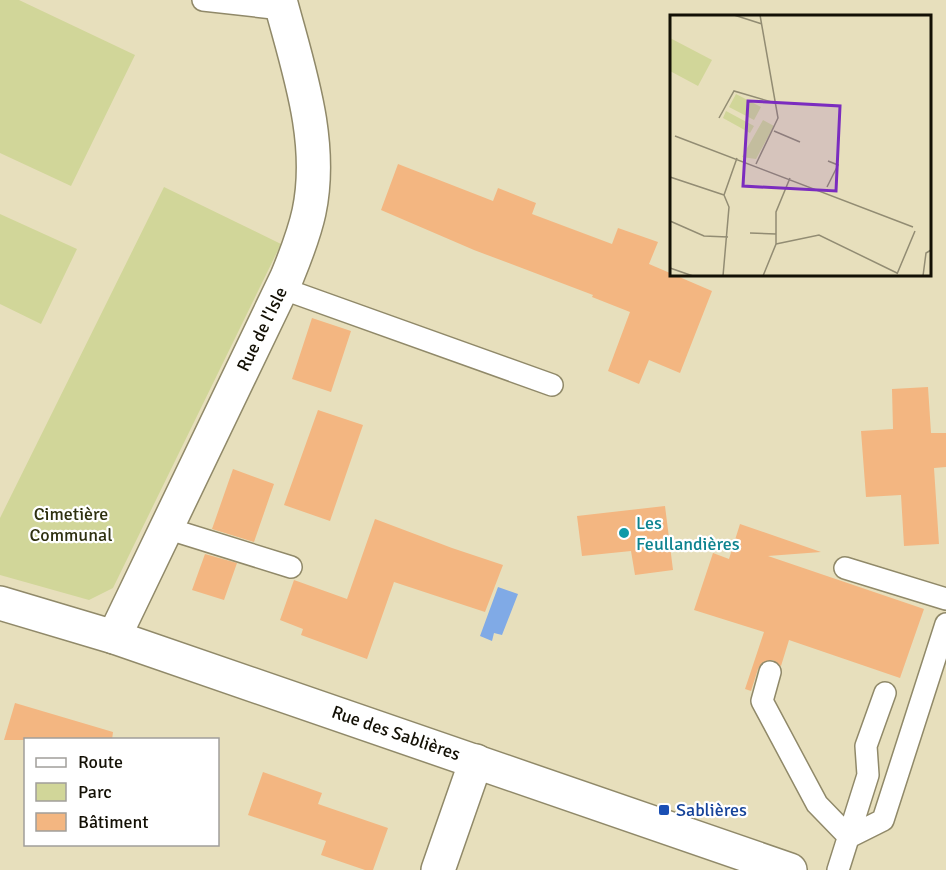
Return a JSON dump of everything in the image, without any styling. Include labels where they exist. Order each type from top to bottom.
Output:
[{"type":"street","name":"Rue de l'Isle","points":[[114,637],[301,242],[313,183],[313,155],[306,102],[281,4]]},
{"type":"street","name":"Rue des Sablières","points":[[0,603],[114,637],[790,870]]},
{"type":"street","points":[[438,870],[476,761]]},
{"type":"lane","points":[[203,0],[281,4]]},
{"type":"lane","points":[[281,288],[552,385]]},
{"type":"lane","points":[[166,528],[291,567]]},
{"type":"lane","points":[[845,568],[946,599]]},
{"type":"lane","points":[[849,837],[883,820],[946,624]]},
{"type":"lane","points":[[770,672],[762,701],[817,804],[849,837]]},
{"type":"lane","points":[[838,870],[868,775],[866,746],[885,693]]},
{"type":"green space","points":[[0,0],[19,0],[135,55],[71,186],[0,153]]},
{"type":"green space","name":"Cimetière Communal","points":[[164,187],[281,244],[113,588],[89,600],[0,575],[0,518]]},
{"type":"green space","points":[[0,214],[77,249],[41,324],[0,304]]},
{"type":"water","points":[[498,587],[518,594],[502,635],[494,633],[492,641],[480,636]]},
{"type":"building","points":[[398,164],[493,201],[498,188],[536,203],[532,214],[612,244],[618,228],[658,242],[649,264],[670,273],[670,276],[677,276],[712,291],[680,373],[649,360],[639,384],[608,371],[630,312],[381,210]]},
{"type":"building","points":[[312,318],[351,331],[331,392],[292,379]]},
{"type":"building","points":[[928,387],[931,433],[946,433],[946,467],[934,468],[939,544],[904,546],[901,495],[866,497],[861,431],[893,429],[892,389]]},
{"type":"building","points":[[318,410],[363,425],[330,521],[284,505]]},
{"type":"building","points":[[233,469],[274,484],[254,542],[212,529]]},
{"type":"building","name":"Les Feullandières","points":[[665,506],[673,570],[635,575],[631,551],[582,556],[577,516]]},
{"type":"building","points":[[375,519],[503,565],[485,612],[394,582],[367,659],[301,635],[303,629],[280,620],[294,580],[347,599]]},
{"type":"building","points":[[740,524],[821,552],[768,556],[924,609],[900,678],[789,640],[781,666],[773,660],[762,663],[751,691],[745,689],[764,632],[694,610],[713,553],[729,559]]},
{"type":"building","points":[[205,554],[237,563],[224,600],[192,590]]},
{"type":"building","points":[[15,703],[113,732],[112,738],[4,740]]},
{"type":"building","points":[[263,772],[322,793],[318,804],[388,828],[373,870],[365,870],[321,855],[326,841],[248,815]]},
{"type":"place","name":"Les Feullandières","points":[[624,533]]},
{"type":"place","name":"Sablières","points":[[664,810]]}]
